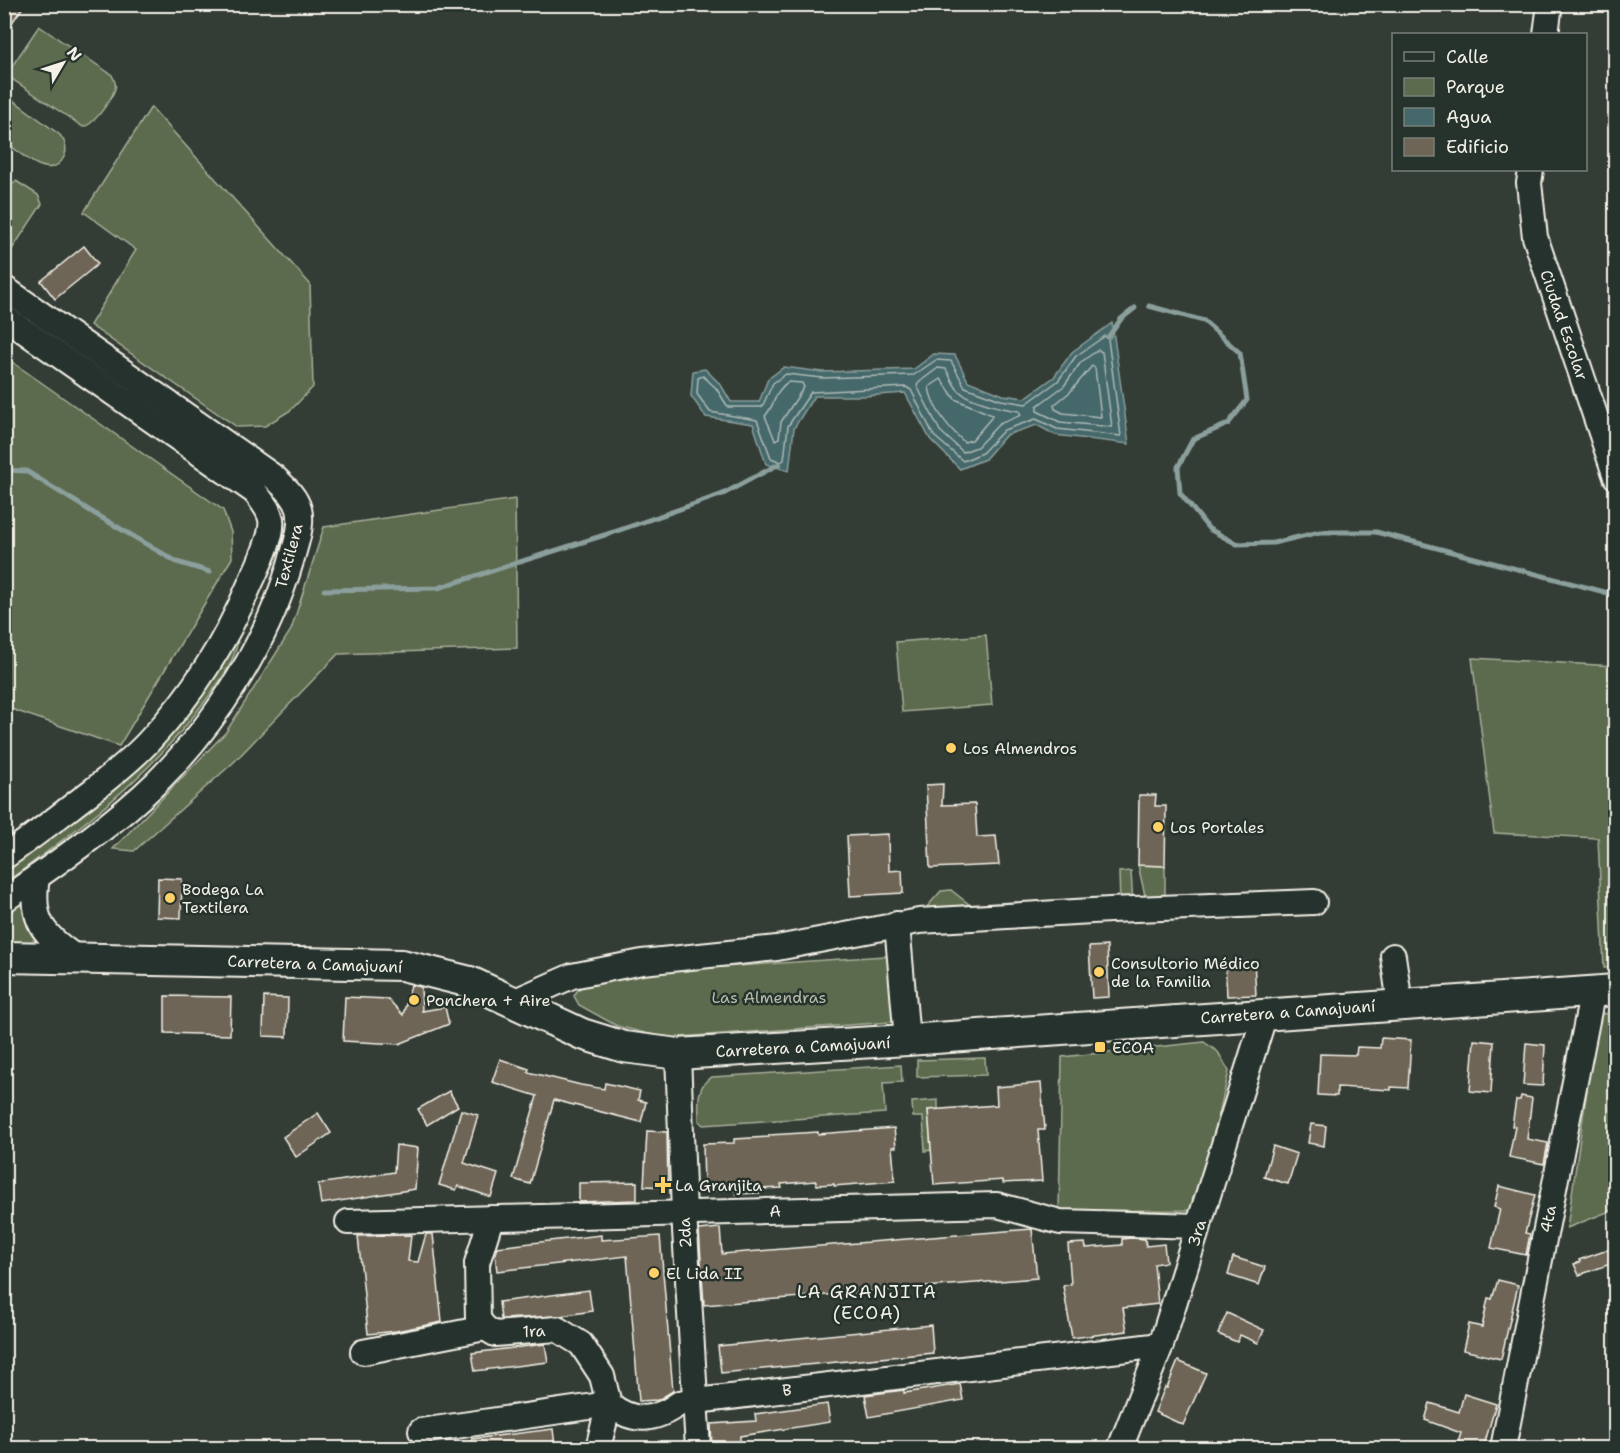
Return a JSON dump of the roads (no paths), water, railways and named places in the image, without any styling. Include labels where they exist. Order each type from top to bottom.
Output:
[{"type":"main road","name":"Carretera a Camajuaní","points":[[4,957],[402,965],[470,982],[593,1037],[624,1047],[678,1054],[907,1040],[1604,990]]},
{"type":"street","points":[[1546,33],[1550,4]]},
{"type":"street","name":"Ciudad Escolar","points":[[1531,171],[1529,183],[1535,237],[1616,477]]},
{"type":"street","name":"Textilera","points":[[4,288],[274,477],[293,496],[300,511],[299,531],[286,579],[263,633],[234,686],[195,740],[156,783],[120,814],[4,900]]},
{"type":"street","name":"Textilera","points":[[4,317],[255,492],[266,506],[271,520],[269,537],[235,619],[215,656],[183,701],[150,741],[119,769],[4,857]]},
{"type":"street","points":[[255,492],[267,489],[274,477]]},
{"type":"street","points":[[269,537],[287,528],[299,531]]},
{"type":"street","points":[[37,877],[34,897],[35,912],[41,926],[57,944],[78,959]]},
{"type":"street","points":[[513,1002],[572,976],[642,962],[777,948],[919,921],[1314,902]]},
{"type":"street","points":[[897,924],[907,1040]]},
{"type":"street","points":[[1393,956],[1400,1004]]},
{"type":"street","name":"4ta","points":[[1503,1449],[1604,990]]},
{"type":"street","name":"3ra","points":[[1120,1449],[1161,1345],[1265,1014]]},
{"type":"street","name":"2da","points":[[678,1054],[684,1213],[698,1449]]},
{"type":"street","name":"A","points":[[348,1222],[997,1205],[1060,1222],[1199,1226]]},
{"type":"street","points":[[363,1352],[485,1328],[478,1319],[477,1263],[491,1218]]},
{"type":"street","name":"1ra","points":[[485,1328],[495,1334],[557,1329],[581,1344],[602,1376],[609,1404],[598,1449]]},
{"type":"street","name":"B","points":[[609,1404],[623,1416],[644,1418],[667,1412],[680,1403],[1161,1345]]},
{"type":"street","points":[[421,1431],[609,1404]]},
{"type":"water","points":[[1112,323],[1129,444],[1055,435],[1037,425],[1006,435],[985,459],[960,469],[930,439],[905,393],[814,396],[794,428],[789,471],[766,464],[753,424],[706,417],[691,396],[693,371],[705,369],[721,385],[731,402],[759,402],[768,379],[784,367],[822,372],[914,369],[934,354],[955,355],[968,381],[1003,395],[1025,398],[1054,377],[1072,352]]},
{"type":"waterway","points":[[1149,306],[1204,321],[1240,353],[1247,400],[1228,424],[1193,439],[1178,467],[1180,493],[1209,529],[1237,544],[1273,543],[1320,532],[1376,532],[1616,595]]},
{"type":"waterway","points":[[1109,336],[1121,319],[1135,308]]},
{"type":"waterway","points":[[324,590],[438,588],[614,532],[723,494],[779,464]]},
{"type":"waterway","points":[[4,470],[26,471],[177,562],[210,572]]},
{"type":"place","name":"Los Almendros","points":[[951,748]]},
{"type":"place","name":"Los Portales","points":[[1158,827]]},
{"type":"place","name":"Bodega La Textilera","points":[[170,898]]},
{"type":"place","name":"Consultorio Médico de la Familia","points":[[1099,972]]},
{"type":"place","name":"Ponchera + Aire","points":[[414,1000]]},
{"type":"place","name":"ECOA","points":[[1100,1047]]},
{"type":"place","name":"La Granjita","points":[[663,1185]]},
{"type":"place","name":"El Lida II","points":[[654,1273]]},
{"type":"district","name":"LA GRANJITA (ECOA)","points":[[867,1302]]},
{"type":"park label","name":"Las Almendras","points":[[769,997]]}]
